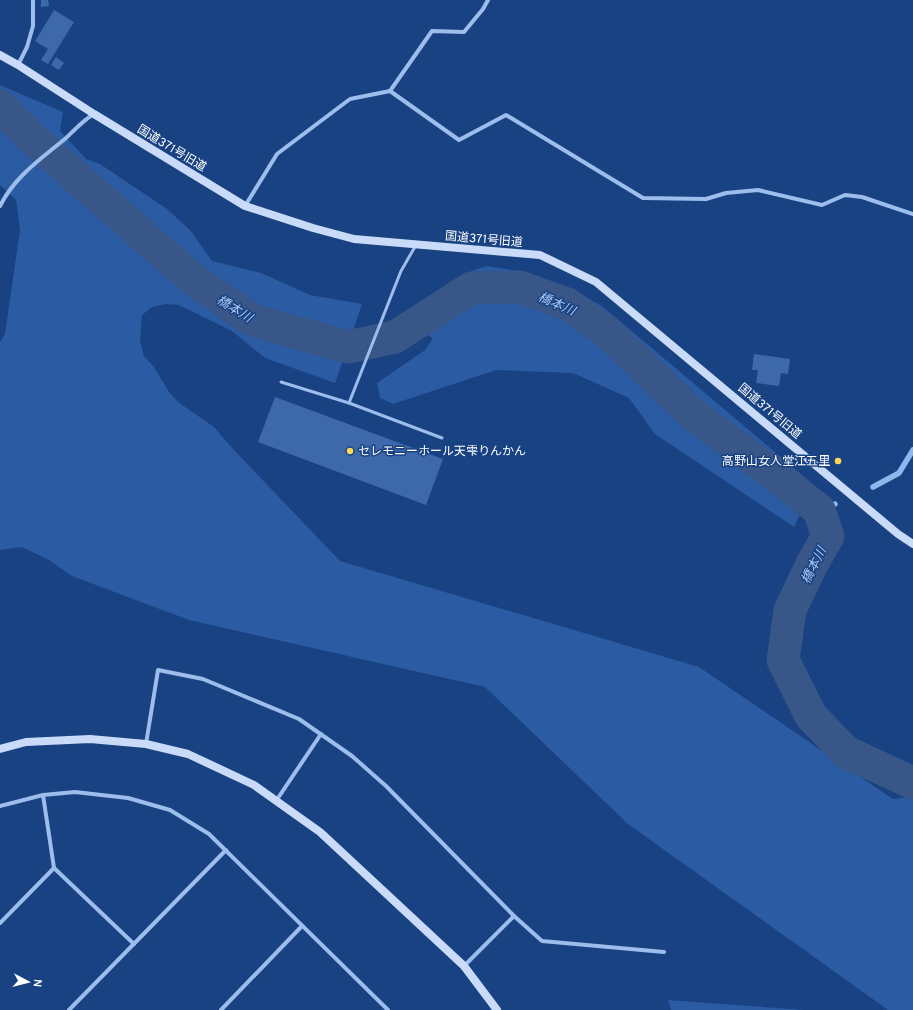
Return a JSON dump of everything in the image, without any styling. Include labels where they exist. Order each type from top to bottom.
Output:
[{"type":"street","points":[[18,65],[27,47],[33,26],[33,0]]},
{"type":"street","points":[[245,206],[277,154],[350,99],[390,91],[432,32],[464,32],[483,9],[488,0]]},
{"type":"street","name":"国道371号旧道","points":[[0,55],[245,206],[313,228],[354,239],[540,256],[596,282],[898,534],[913,544]]},
{"type":"street","points":[[390,91],[459,140],[506,115],[643,198],[706,199],[726,193],[758,190],[822,205],[845,195],[862,197],[913,214]]},
{"type":"street","points":[[0,206],[7,192],[30,167],[67,137],[83,120],[94,114]]},
{"type":"street","points":[[146,744],[158,670],[203,680],[299,719],[352,756],[386,786],[514,916],[542,941],[664,952]]},
{"type":"street","points":[[276,801],[321,734]]},
{"type":"street","points":[[0,748],[26,742],[90,739],[146,744],[188,754],[254,785],[320,832],[464,966],[497,1010]]},
{"type":"street","points":[[0,806],[43,795],[75,792],[128,798],[170,810],[209,834],[388,1010]]},
{"type":"street","points":[[43,795],[54,868],[134,944]]},
{"type":"street","points":[[69,1010],[226,850]]},
{"type":"street","points":[[0,922],[54,868]]},
{"type":"street","points":[[464,966],[514,916]]},
{"type":"street","points":[[222,1010],[302,926]]},
{"type":"street","points":[[378,1010],[383,1005]]},
{"type":"lane","points":[[349,403],[401,271],[416,245]]},
{"type":"lane","points":[[281,382],[349,403],[442,438]]},
{"type":"shaded area","points":[[0,85],[63,112],[60,131],[86,159],[100,164],[167,209],[190,230],[212,261],[261,273],[310,295],[362,304],[335,383],[265,358],[232,331],[179,305],[166,304],[152,307],[142,315],[140,341],[144,356],[154,367],[169,392],[178,402],[214,427],[340,561],[699,667],[893,799],[913,797],[913,1010],[888,1010],[628,824],[485,687],[189,620],[72,576],[49,560],[22,547],[0,550],[0,342],[5,334],[20,230],[16,200],[0,185]]},
{"type":"shaded area","points":[[487,266],[518,271],[574,290],[603,307],[814,485],[794,527],[655,434],[629,398],[573,373],[496,370],[393,404],[380,398],[377,383],[425,350],[433,338],[398,318],[409,309],[474,270]]},
{"type":"shaded area","points":[[668,1000],[804,1010],[671,1010]]},
{"type":"building","points":[[41,0],[48,0],[49,6],[41,7]]},
{"type":"building","points":[[54,10],[74,22],[48,64],[41,60],[48,49],[35,41]]},
{"type":"building","points":[[56,57],[64,63],[59,70],[51,65]]},
{"type":"building","points":[[754,354],[790,359],[788,374],[781,373],[779,386],[756,383],[758,370],[752,370]]},
{"type":"building","name":"セレモニーホール天雫りんかん","points":[[275,397],[443,459],[426,505],[258,442]]},
{"type":"waterway","name":"橋本川","points":[[0,106],[35,141],[196,282],[251,320],[348,347],[395,337],[471,288],[520,287],[567,304],[606,331],[696,417],[771,472],[819,510],[828,536],[812,564],[790,610],[783,660],[811,716],[846,752],[913,783]]},
{"type":"waterway","points":[[873,487],[899,473],[913,450]]},
{"type":"waterway","points":[[819,510],[835,504]]},
{"type":"place","name":"セレモニーホール天雫りんかん","points":[[350,451]]},
{"type":"place","name":"高野山女人堂江五里","points":[[838,461]]}]
